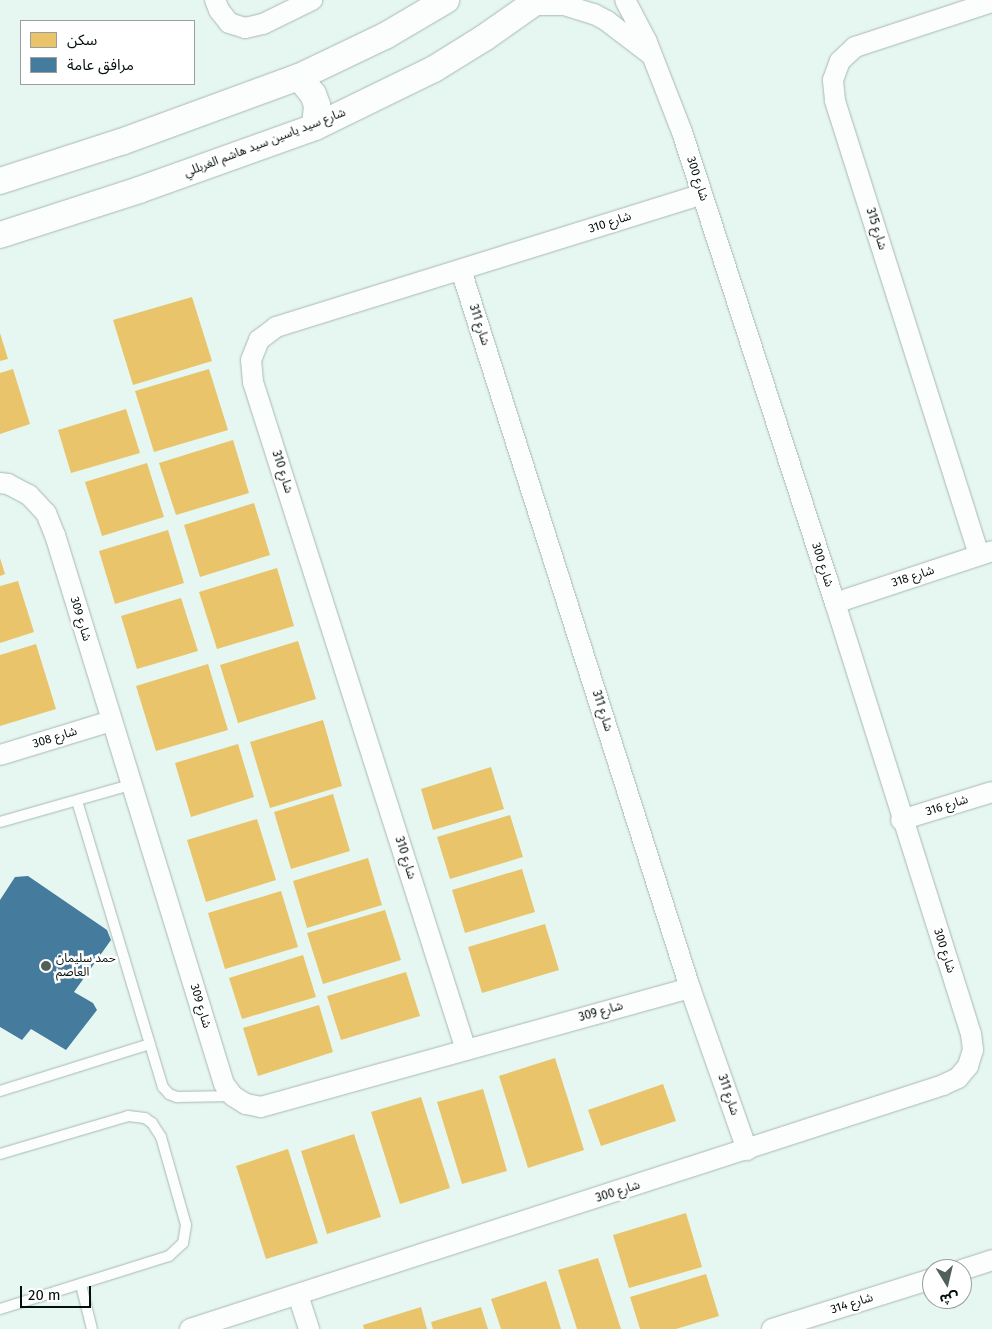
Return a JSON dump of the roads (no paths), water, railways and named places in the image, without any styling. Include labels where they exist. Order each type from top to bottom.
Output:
[{"type":"street","points":[[215,0],[219,10],[229,23],[246,28],[263,24],[312,0]]},
{"type":"street","points":[[0,181],[130,139],[300,77],[377,40],[446,0]]},
{"type":"street","name":"شارع 300","points":[[190,1329],[943,1086],[958,1078],[968,1066],[973,1050],[971,1034],[901,820],[835,603],[672,105],[642,32],[625,0]]},
{"type":"street","name":"شارع 300","points":[[535,2],[564,5],[594,14],[607,21],[650,54]]},
{"type":"street","name":"شارع سيد ياسين سيد هاشم الغربللي","points":[[0,235],[139,190],[315,127],[434,69],[535,2]]},
{"type":"street","name":"شارع 315","points":[[986,553],[835,100],[833,80],[840,60],[855,47],[992,2]]},
{"type":"street","points":[[300,77],[315,100],[318,116],[315,127]]},
{"type":"street","name":"شارع 310","points":[[466,1050],[251,371],[251,360],[259,340],[276,327],[702,194]]},
{"type":"street","name":"شارع 311","points":[[461,270],[690,988],[747,1150]]},
{"type":"street","name":"شارع 309","points":[[0,483],[8,484],[29,495],[46,513],[55,535],[224,1084],[233,1096],[246,1104],[261,1106],[690,988]]},
{"type":"street","name":"شارع 318","points":[[835,603],[986,553]]},
{"type":"street","name":"شارع 308","points":[[0,755],[111,721]]},
{"type":"street","name":"شارع 316","points":[[901,820],[992,792]]},
{"type":"street","points":[[972,1267],[992,1260]]},
{"type":"street","name":"شارع 314","points":[[772,1329],[922,1282]]},
{"type":"street","points":[[298,1295],[309,1329]]},
{"type":"lane","points":[[0,822],[133,784]]},
{"type":"lane","points":[[77,801],[159,1078],[169,1094],[187,1098],[233,1096]]},
{"type":"lane","points":[[0,1091],[150,1044]]},
{"type":"lane","points":[[0,1154],[128,1116],[145,1118],[158,1129],[184,1216],[186,1234],[183,1243],[177,1251],[161,1260],[0,1309]]},
{"type":"lane","points":[[81,1285],[92,1329]]},
{"type":"place","name":"حمد سليمان العاصم","points":[[46,966]]}]
